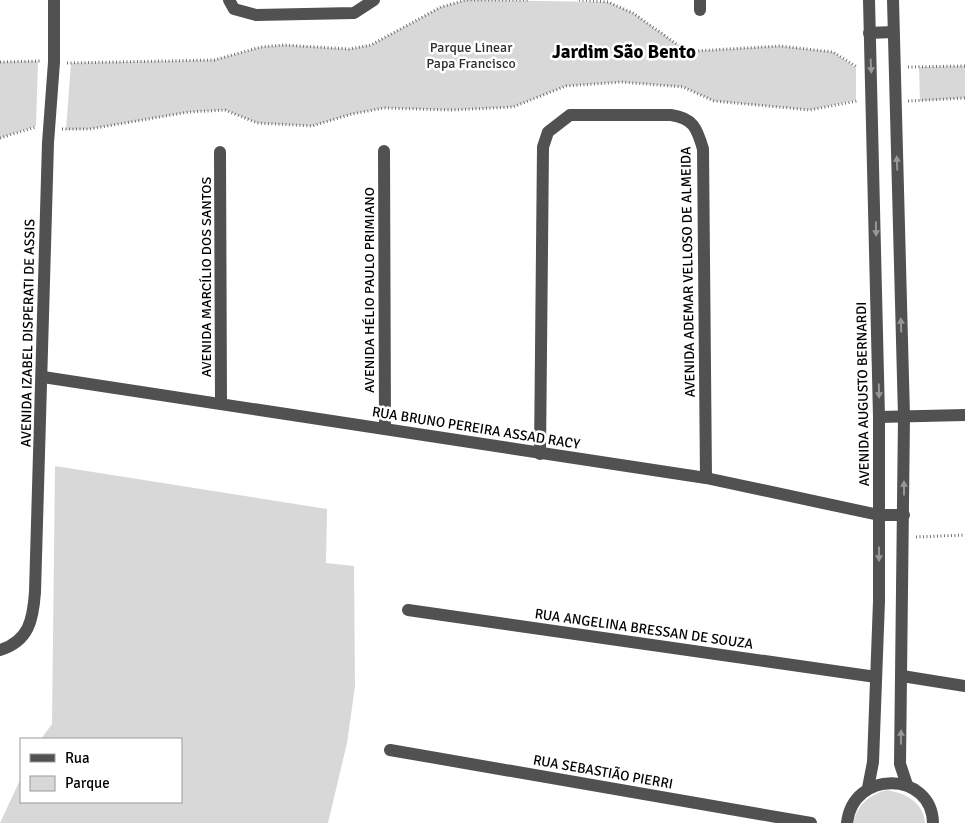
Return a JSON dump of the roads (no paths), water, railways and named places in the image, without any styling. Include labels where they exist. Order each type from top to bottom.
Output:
[{"type":"street","name":"AVENIDA IZABEL DISPERATI DE ASSIS","points":[[0,650],[19,641],[29,626],[34,611],[43,377],[49,128],[54,62],[54,0]]},
{"type":"street","points":[[229,0],[234,10],[256,15],[354,13],[374,0]]},
{"type":"street","name":"AVENIDA AUGUSTO BERNARDI","points":[[868,788],[873,762],[879,601],[879,417],[874,120],[869,0]]},
{"type":"street","points":[[894,0],[893,32],[904,416],[900,764],[907,785]]},
{"type":"street","points":[[869,32],[893,32]]},
{"type":"street","name":"AVENIDA ADEMAR VELLOSO DE ALMEIDA","points":[[540,454],[543,146],[548,132],[570,115],[671,115],[685,117],[694,126],[704,148],[706,478]]},
{"type":"street","points":[[874,120],[896,120]]},
{"type":"street","name":"AVENIDA HÉLIO PAULO PRIMIANO","points":[[384,151],[385,429]]},
{"type":"street","name":"AVENIDA MARCÍLIO DOS SANTOS","points":[[220,152],[221,403]]},
{"type":"street","name":"RUA BRUNO PEREIRA ASSAD RACY","points":[[43,377],[706,478],[879,514],[904,514]]},
{"type":"street","points":[[879,417],[965,414]]},
{"type":"street","name":"RUA ANGELINA BRESSAN DE SOUZA","points":[[408,610],[876,677]]},
{"type":"street","points":[[902,676],[965,686]]},
{"type":"street","name":"RUA SEBASTIÃO PIERRI","points":[[390,750],[811,823]]},
{"type":"street","points":[[846,823],[848,813],[856,798],[868,788],[887,782],[907,785],[924,797],[933,816],[933,823]]},
{"type":"district","name":"Jardim São Bento","points":[[624,52]]},
{"type":"park label","name":"Parque Linear Papa Francisco","points":[[471,56]]}]
